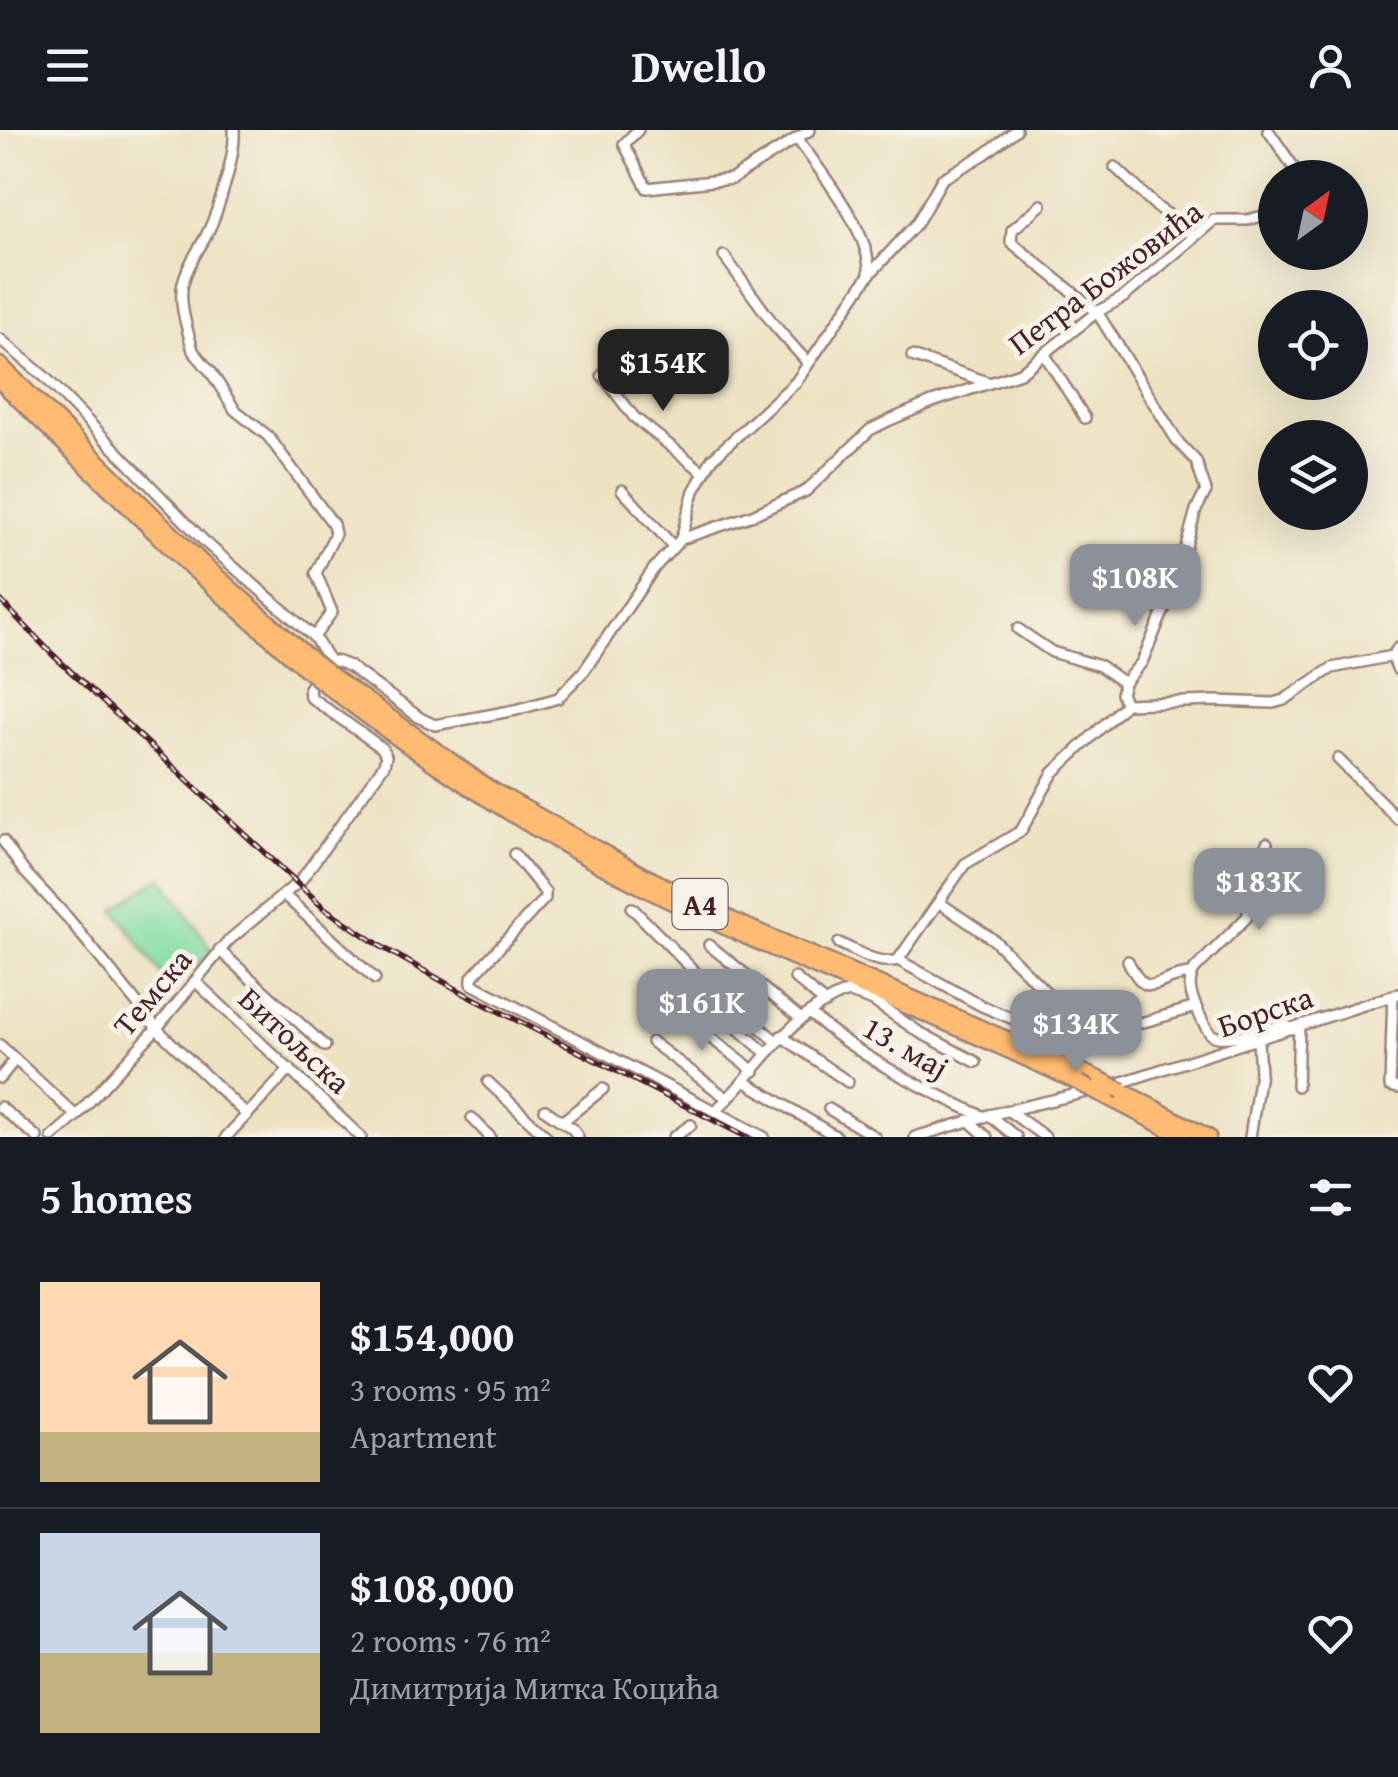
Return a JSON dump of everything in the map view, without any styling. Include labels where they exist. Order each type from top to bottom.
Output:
[{"type":"highway","name":"A4","points":[[0,366],[303,659]]},
{"type":"highway","name":"A4","points":[[0,381],[162,541],[303,659],[488,787],[720,914],[1101,1080],[1208,1137]]},
{"type":"highway","name":"A4","points":[[326,672],[451,776],[598,864],[724,927],[1079,1083],[1184,1137]]},
{"type":"street","points":[[234,130],[234,146],[213,221],[188,267],[182,285],[182,304],[192,351],[236,410],[268,436],[333,524],[335,534],[316,573],[332,612],[314,637]]},
{"type":"street","points":[[638,130],[624,144],[647,188],[732,179],[810,130]]},
{"type":"street","points":[[0,338],[46,377],[205,542],[314,637],[326,672],[349,666],[420,718],[436,725],[547,703],[570,688],[584,671],[677,542],[694,491],[712,459],[796,382],[869,275],[917,223],[942,179],[1016,130]]},
{"type":"street","points":[[1268,130],[1289,160]]},
{"type":"street","points":[[797,138],[847,212],[868,259],[869,275]]},
{"type":"street","points":[[1116,168],[1193,237]]},
{"type":"street","points":[[1041,204],[1012,230],[1010,240],[1097,312],[1178,442],[1196,461],[1206,491],[1196,510],[1177,579],[1142,662],[1124,683],[1121,694],[1126,704]]},
{"type":"street","name":"Петра Божовића","points":[[677,542],[784,503],[806,491],[870,430],[932,402],[1020,374],[1097,312],[1124,297],[1218,219],[1258,217]]},
{"type":"street","points":[[724,256],[774,326],[808,363]]},
{"type":"street","points":[[1045,355],[1085,418]]},
{"type":"street","points":[[912,356],[990,383]]},
{"type":"street","points":[[602,375],[634,417],[703,472]]},
{"type":"street","points":[[622,490],[677,542]]},
{"type":"street","points":[[1018,628],[1052,652],[1100,666],[1124,683]]},
{"type":"street","points":[[898,960],[965,864],[1022,831],[1053,773],[1126,704],[1273,703],[1284,700],[1332,668],[1395,652],[1398,670]]},
{"type":"street","name":"Темска","points":[[52,1137],[157,1028],[219,950],[296,885],[386,760],[382,748],[310,697],[310,686],[326,672]]},
{"type":"street","points":[[1338,759],[1398,818]]},
{"type":"street","points":[[4,840],[23,870],[68,918],[157,1028],[247,1115]]},
{"type":"street","points":[[1128,961],[1141,984],[1191,974],[1247,917],[1267,843]]},
{"type":"street","points":[[514,854],[545,892],[545,898],[472,977],[471,983],[764,1137]]},
{"type":"street","points":[[284,895],[374,979]]},
{"type":"street","points":[[940,903],[994,940],[1056,1002]]},
{"type":"street","points":[[632,908],[696,973],[779,1039],[848,1082]]},
{"type":"street","points":[[839,943],[878,960],[898,960],[982,1006],[1071,1044],[1196,1007]]},
{"type":"street","name":"13. мај","points":[[709,945],[874,1062],[986,1116],[1016,1137]]},
{"type":"street","points":[[219,950],[325,1046]]},
{"type":"street","points":[[1191,974],[1190,990],[1196,1007],[1208,1030],[1217,1037],[1285,1025],[1295,1028],[1297,1086]]},
{"type":"street","points":[[795,978],[824,1003]]},
{"type":"street","name":"Битољска","points":[[195,981],[356,1136]]},
{"type":"street","points":[[715,1111],[746,1082],[766,1053],[804,1015],[847,992],[860,994],[976,1062]]},
{"type":"street","points":[[1395,994],[1390,1086],[1398,1088]]},
{"type":"street","name":"Борска","points":[[916,1137],[935,1134],[968,1120],[1078,1095],[1395,994]]},
{"type":"street","points":[[673,1008],[754,1070]]},
{"type":"street","points":[[720,1014],[766,1053]]},
{"type":"street","points":[[1250,1137],[1260,1073],[1258,1040]]},
{"type":"street","points":[[652,1042],[728,1100]]},
{"type":"street","points":[[0,1045],[76,1116]]},
{"type":"street","points":[[0,1078],[14,1061]]},
{"type":"street","points":[[226,1137],[290,1069]]},
{"type":"street","points":[[488,1082],[547,1137]]},
{"type":"street","points":[[746,1082],[838,1137]]},
{"type":"street","points":[[563,1121],[603,1090]]},
{"type":"street","points":[[0,1107],[37,1137]]},
{"type":"street","points":[[828,1109],[875,1137]]},
{"type":"street","points":[[545,1110],[578,1137]]},
{"type":"street","points":[[1008,1111],[1045,1137]]},
{"type":"street","points":[[472,1118],[490,1137]]},
{"type":"street","points":[[968,1120],[987,1137]]},
{"type":"street","points":[[674,1137],[691,1125]]},
{"type":"green space","points":[[161,877],[214,953],[169,985],[115,909]]},
{"type":"railway","points":[[0,600],[52,654],[324,908],[382,947],[467,995],[747,1137]]}]
